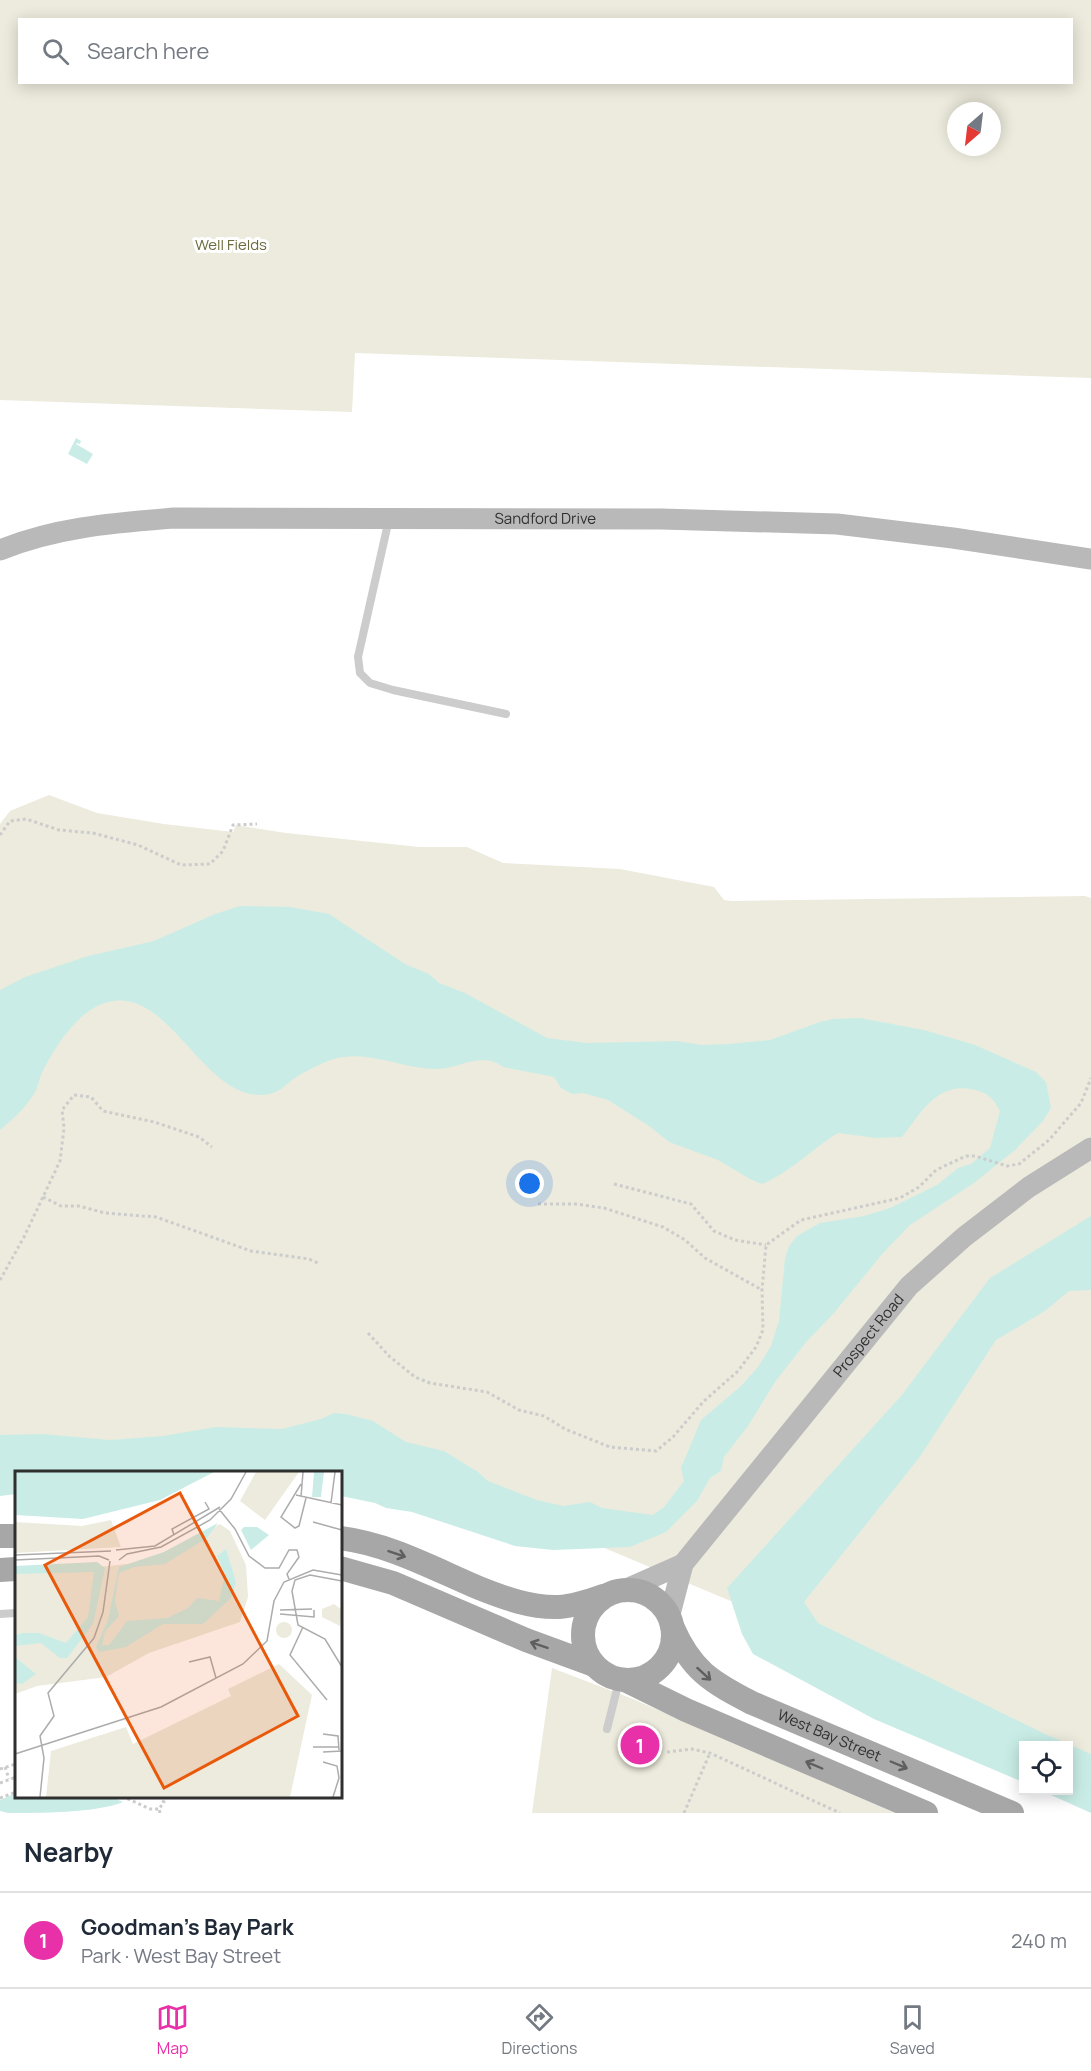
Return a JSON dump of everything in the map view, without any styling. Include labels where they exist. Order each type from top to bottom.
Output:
[{"type":"main road","points":[[342,1538],[401,1554],[510,1600],[556,1607],[582,1603],[616,1593],[635,1591],[654,1598],[664,1609],[671,1622],[673,1638],[670,1651],[659,1668],[641,1678],[622,1680]]},
{"type":"main road","points":[[0,1570],[15,1569]]},
{"type":"main road","points":[[342,1569],[393,1583],[526,1640],[594,1665]]},
{"type":"main road","points":[[616,1593],[594,1605],[583,1627],[584,1646],[594,1665],[603,1673],[926,1813]]},
{"type":"main road","name":"West Bay Street","points":[[671,1622],[682,1650],[688,1658],[706,1677],[721,1688],[1012,1813]]},
{"type":"street","name":"Sandford Drive","points":[[0,550],[42,534],[122,522],[174,518],[661,519],[837,524],[953,538],[1091,559]]},
{"type":"street","name":"Prospect Road","points":[[671,1622],[683,1564],[909,1286],[964,1237],[1019,1194],[1091,1148]]},
{"type":"street","name":"Prospect Road","points":[[616,1593],[683,1564]]},
{"type":"lane","points":[[389,518],[358,657],[360,673],[370,683],[393,690],[506,714]]},
{"type":"lane","points":[[0,1614],[15,1613]]},
{"type":"lane","points":[[608,1729],[622,1680]]},
{"type":"path","points":[[0,835],[10,821],[26,819],[59,830],[93,833],[138,845],[181,865],[210,864],[223,851],[233,825],[257,824]]},
{"type":"path","points":[[614,1184],[691,1203],[714,1231],[735,1240],[766,1245],[801,1220],[900,1198],[919,1187],[936,1170],[966,1155],[1006,1166],[1019,1164],[1049,1140],[1081,1103],[1091,1078]]},
{"type":"path","points":[[0,1280],[24,1237],[60,1161],[64,1128],[62,1110],[74,1095],[91,1097],[103,1111],[154,1122],[199,1137],[212,1147]]},
{"type":"path","points":[[43,1197],[61,1206],[79,1206],[105,1214],[156,1217],[251,1251],[309,1259],[320,1264]]},
{"type":"path","points":[[538,1204],[576,1204],[604,1208],[663,1227],[685,1240],[705,1258],[762,1290]]},
{"type":"path","points":[[368,1333],[389,1356],[415,1377],[430,1383],[487,1392],[519,1410],[544,1416],[565,1429],[610,1447],[657,1451],[673,1437],[703,1402],[738,1371],[756,1347],[763,1330],[762,1290],[766,1245]]},
{"type":"path","points":[[667,1752],[692,1749],[710,1754],[840,1813]]},
{"type":"path","points":[[684,1813],[710,1754]]},
{"type":"path","points":[[0,1768],[15,1764]]},
{"type":"path","points":[[5,1767],[9,1779]]},
{"type":"path","points":[[0,1783],[15,1777]]},
{"type":"path","points":[[0,1798],[15,1792]]},
{"type":"path","points":[[124,1798],[160,1811],[164,1802],[160,1798]]},
{"type":"green space","name":"Well Fields","points":[[0,0],[1091,0],[1091,378],[355,353],[352,412],[0,400]]},
{"type":"green space","points":[[49,795],[97,813],[164,824],[233,832],[236,825],[286,833],[419,847],[467,847],[503,863],[620,869],[714,887],[724,900],[732,901],[1085,896],[1091,898],[1091,1796],[1073,1757],[1073,1741],[1019,1741],[1019,1744],[752,1610],[507,1507],[290,1456],[15,1471],[0,1477],[0,824],[10,811]]},
{"type":"green space","points":[[552,1668],[633,1699],[895,1813],[532,1813]]},
{"type":"shaded area","points":[[76,438],[81,441],[80,444],[76,444],[93,454],[87,464],[68,454]]},
{"type":"shaded area","points":[[240,906],[290,907],[329,914],[405,964],[429,974],[439,983],[465,993],[547,1038],[587,1043],[677,1041],[702,1045],[729,1044],[770,1040],[833,1019],[860,1018],[924,1030],[975,1045],[1036,1072],[1046,1082],[1051,1108],[1043,1121],[1015,1150],[974,1183],[910,1225],[883,1253],[775,1382],[748,1426],[724,1457],[721,1471],[710,1478],[697,1501],[666,1532],[630,1547],[553,1550],[515,1546],[412,1512],[386,1508],[375,1503],[342,1496],[342,1471],[15,1471],[15,1494],[0,1496],[0,1435],[42,1434],[110,1440],[163,1436],[216,1427],[282,1429],[321,1419],[334,1413],[373,1421],[406,1442],[444,1451],[478,1472],[488,1481],[537,1500],[563,1506],[590,1502],[602,1508],[653,1515],[664,1507],[684,1481],[681,1468],[701,1420],[741,1386],[758,1367],[771,1346],[779,1321],[785,1258],[789,1246],[797,1236],[820,1223],[864,1216],[890,1208],[937,1185],[958,1168],[971,1164],[990,1148],[1000,1111],[995,1102],[985,1094],[959,1088],[939,1095],[930,1102],[902,1137],[876,1138],[838,1133],[792,1167],[762,1184],[718,1160],[669,1142],[649,1126],[608,1100],[583,1093],[572,1094],[561,1088],[554,1077],[503,1067],[487,1060],[438,1069],[360,1056],[347,1057],[334,1059],[317,1066],[296,1077],[274,1093],[262,1095],[241,1091],[222,1080],[153,1013],[134,1003],[113,1001],[90,1010],[70,1028],[47,1062],[35,1092],[0,1130],[0,990],[25,977],[88,956],[154,941],[215,914]]},
{"type":"shaded area","points":[[1091,1216],[1091,1290],[1069,1291],[1045,1311],[996,1340],[919,1458],[804,1602],[818,1623],[1061,1741],[1019,1741],[1019,1780],[874,1719],[753,1654],[742,1634],[727,1588],[901,1396],[990,1278]]},
{"type":"shaded area","points":[[1073,1746],[1091,1754],[1091,1813],[1051,1795],[1073,1795]]},
{"type":"shaded area","points":[[15,1793],[15,1798],[113,1798],[123,1802],[112,1806],[67,1812],[8,1813],[0,1811],[0,1800]]},
{"type":"place","name":"Goodman's Bay Park","points":[[640,1745]]}]
